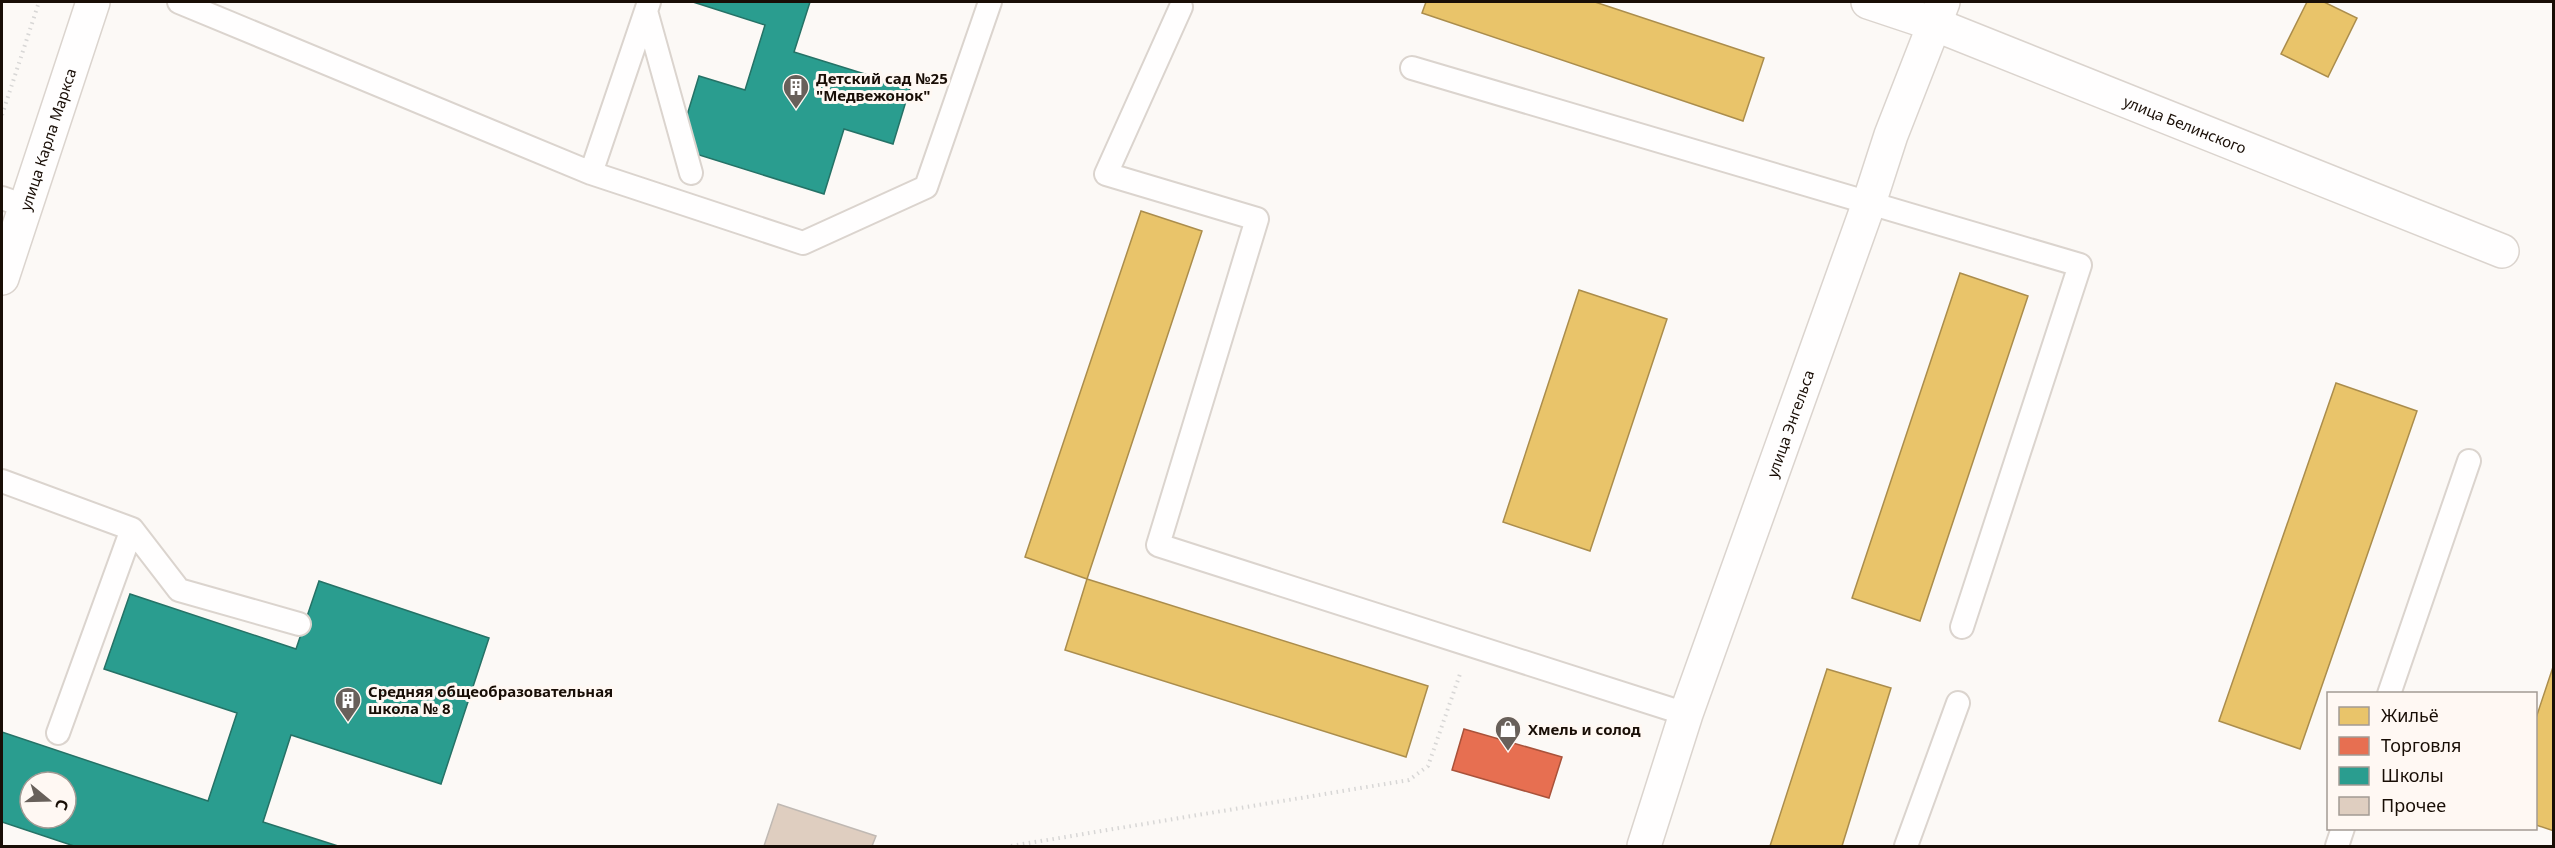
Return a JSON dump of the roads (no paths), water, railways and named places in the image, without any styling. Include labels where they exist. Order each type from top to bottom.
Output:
[{"type":"street","name":"улица Карла Маркса","points":[[2,278],[13,202],[93,2]]},
{"type":"street","name":"улица Белинского","points":[[1868,2],[1939,13],[2502,251]]},
{"type":"street","name":"улица Энгельса","points":[[1644,846],[1686,714],[1869,203],[1891,135],[1939,13]]},
{"type":"lane","points":[[179,2],[591,173],[803,243],[926,187],[990,2]]},
{"type":"lane","points":[[591,173],[648,6]]},
{"type":"lane","points":[[648,6],[691,173]]},
{"type":"lane","points":[[1181,7],[1106,174],[1257,219],[1158,545],[1686,714]]},
{"type":"lane","points":[[1412,68],[2080,265],[1962,627]]},
{"type":"lane","points":[[2389,692],[2469,461]]},
{"type":"lane","points":[[2,481],[132,528],[179,590],[299,624]]},
{"type":"lane","points":[[58,733],[132,528]]},
{"type":"lane","points":[[1906,846],[1958,703]]},
{"type":"lane","points":[[2337,846],[2342,830]]},
{"type":"place","name":"Детский сад №25 \"Медвежонок\"","points":[[796,110]]},
{"type":"place","name":"Средняя общеобразовательная школа № 8","points":[[348,723]]},
{"type":"place","name":"Хмель и солод","points":[[1508,752]]}]
